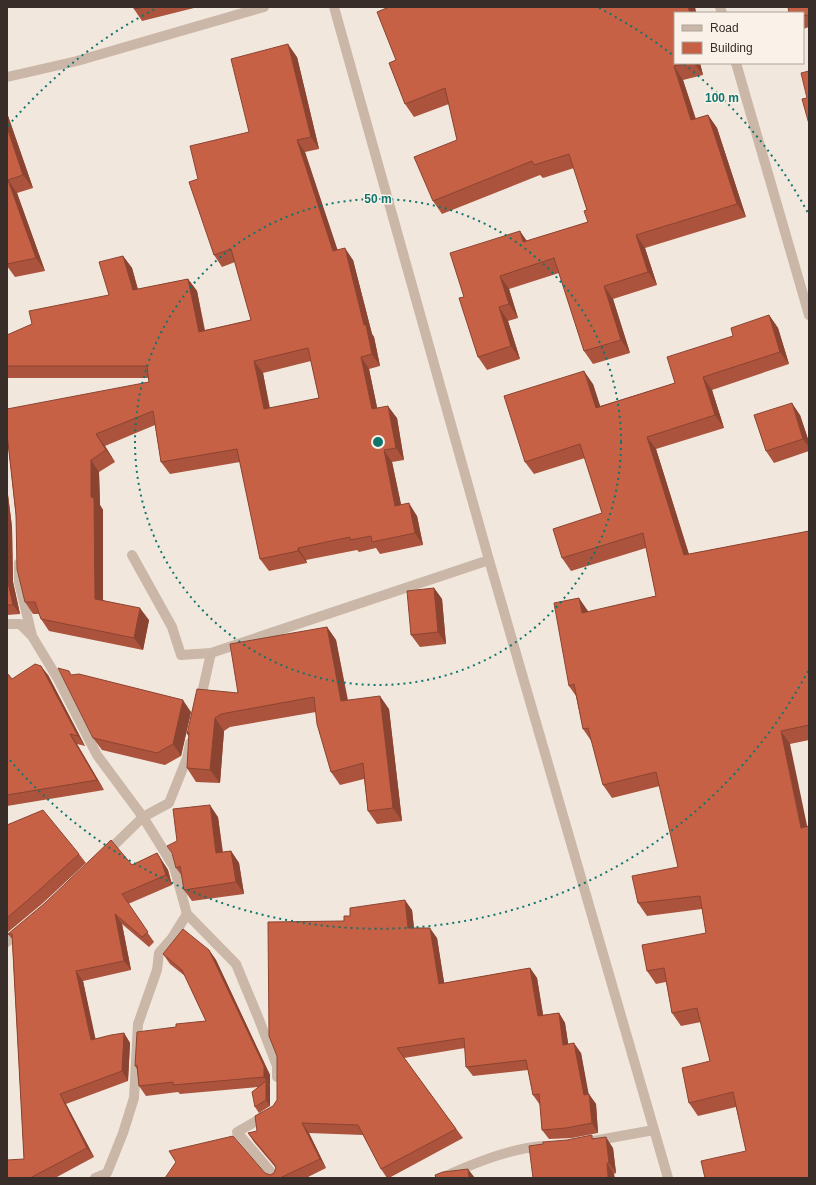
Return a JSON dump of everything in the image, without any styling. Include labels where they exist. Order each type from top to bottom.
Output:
[{"type":"street","points":[[7,77],[77,61],[264,7]]},
{"type":"street","points":[[334,7],[489,560],[668,1178]]},
{"type":"street","points":[[736,64],[809,315]]},
{"type":"street","points":[[18,550],[19,582],[32,636]]},
{"type":"street","points":[[132,555],[172,627],[182,655],[211,653],[489,560]]},
{"type":"street","points":[[7,624],[20,624],[32,636],[58,678],[97,755],[143,817],[174,867],[187,914],[236,964],[277,1066],[277,1088]]},
{"type":"street","points":[[197,713],[211,653]]},
{"type":"street","points":[[96,863],[143,817],[169,803],[187,758],[192,735]]},
{"type":"street","points":[[95,1178],[107,1173],[123,1133],[134,1098],[138,1024],[157,970],[159,953],[172,938],[187,914]]},
{"type":"street","points":[[7,942],[30,923]]},
{"type":"street","points":[[276,1178],[237,1132],[277,1110]]},
{"type":"street","points":[[580,1143],[654,1130]]},
{"type":"street","points":[[441,1178],[476,1162],[531,1147],[552,1146]]},
{"type":"building","points":[[389,7],[688,7],[690,12],[674,12],[674,64],[684,64],[674,66],[691,120],[708,115],[737,204],[636,235],[648,272],[604,286],[621,340],[584,351],[554,258],[500,276],[509,304],[499,307],[511,346],[478,357],[459,298],[464,297],[450,253],[520,231],[523,242],[588,222],[584,211],[587,210],[569,154],[534,165],[532,161],[433,201],[414,157],[457,140],[445,88],[405,104],[389,63],[396,60],[377,12]]},
{"type":"building","points":[[788,7],[809,7],[809,15],[804,16],[804,12],[789,12]]},
{"type":"building","points":[[288,44],[311,137],[297,140],[333,251],[345,248],[364,325],[366,325],[372,354],[361,357],[372,409],[388,406],[396,448],[384,450],[395,506],[409,503],[415,533],[372,542],[371,536],[350,540],[350,537],[298,548],[298,551],[260,559],[237,449],[161,462],[153,411],[96,434],[106,450],[91,460],[91,497],[94,498],[95,599],[140,608],[134,638],[41,619],[35,602],[25,602],[17,569],[16,514],[7,434],[7,409],[149,382],[147,366],[7,366],[7,335],[32,324],[29,311],[109,295],[99,262],[123,256],[133,290],[188,279],[199,332],[251,320],[231,249],[214,255],[189,182],[198,179],[190,146],[249,132],[231,59]],"holes":[[[308,348],[319,398],[264,409],[254,361]]]},
{"type":"building","points":[[809,71],[809,124],[802,99],[807,98],[801,73]]},
{"type":"building","points":[[7,127],[23,175],[8,180],[36,258],[7,264]]},
{"type":"building","points":[[769,315],[780,352],[703,377],[715,415],[647,437],[684,555],[809,531],[809,725],[781,731],[801,828],[809,826],[809,1178],[705,1178],[701,1161],[746,1151],[733,1092],[689,1103],[682,1068],[710,1061],[697,1008],[672,1013],[664,968],[647,971],[642,945],[706,933],[700,896],[638,903],[632,876],[678,867],[656,772],[603,785],[588,728],[583,729],[574,684],[569,686],[554,603],[579,598],[582,613],[656,596],[643,533],[562,558],[553,529],[602,513],[580,444],[525,462],[504,396],[584,371],[596,408],[675,383],[667,357],[733,336],[731,328]]},
{"type":"building","points":[[792,403],[803,439],[766,451],[754,415]]},
{"type":"building","points":[[7,578],[13,605],[7,605]]},
{"type":"building","points":[[434,588],[438,632],[411,635],[407,591]]},
{"type":"building","points":[[327,627],[341,701],[380,696],[393,808],[368,811],[363,763],[331,772],[317,724],[314,697],[221,714],[215,718],[210,770],[187,768],[189,732],[187,734],[197,689],[238,693],[230,644]]},
{"type":"building","points":[[35,664],[41,666],[78,736],[70,734],[97,780],[7,795],[7,673],[12,679]]},
{"type":"building","points":[[58,668],[69,671],[71,675],[79,674],[183,700],[173,744],[157,753],[93,738]]},
{"type":"building","points":[[210,805],[216,853],[231,851],[236,882],[184,890],[180,866],[176,868],[172,853],[167,846],[177,841],[173,809]]},
{"type":"building","points":[[43,810],[79,854],[7,918],[7,825]]},
{"type":"building","points":[[111,840],[132,865],[157,853],[166,875],[122,894],[148,932],[142,937],[115,914],[124,961],[76,971],[91,1040],[124,1033],[122,1071],[60,1094],[87,1148],[30,1178],[7,1178],[7,1160],[24,1159],[12,934],[8,934],[45,903]]},
{"type":"building","points":[[405,900],[408,928],[430,928],[439,984],[530,968],[538,1016],[559,1013],[563,1045],[574,1043],[584,1095],[589,1094],[592,1123],[566,1128],[542,1130],[539,1094],[533,1095],[526,1060],[466,1067],[464,1038],[397,1048],[456,1129],[381,1169],[358,1125],[302,1123],[320,1159],[280,1178],[165,1178],[176,1162],[169,1151],[233,1136],[265,1173],[270,1175],[274,1173],[276,1168],[274,1164],[248,1133],[257,1131],[255,1116],[273,1106],[277,1100],[277,1056],[269,1036],[268,922],[344,921],[344,916],[350,916],[350,908]]},
{"type":"building","points":[[183,929],[209,950],[264,1066],[264,1077],[173,1085],[173,1082],[139,1086],[137,1065],[135,1066],[137,1032],[176,1027],[176,1024],[206,1021],[182,970],[163,954]]},
{"type":"building","points":[[266,1081],[266,1100],[255,1107],[252,1092]]},
{"type":"building","points":[[592,1135],[592,1139],[606,1137],[609,1163],[607,1163],[608,1178],[533,1178],[529,1146],[543,1144],[543,1142],[567,1140]]},
{"type":"building","points":[[468,1169],[469,1178],[436,1178],[435,1175],[443,1172]]}]
